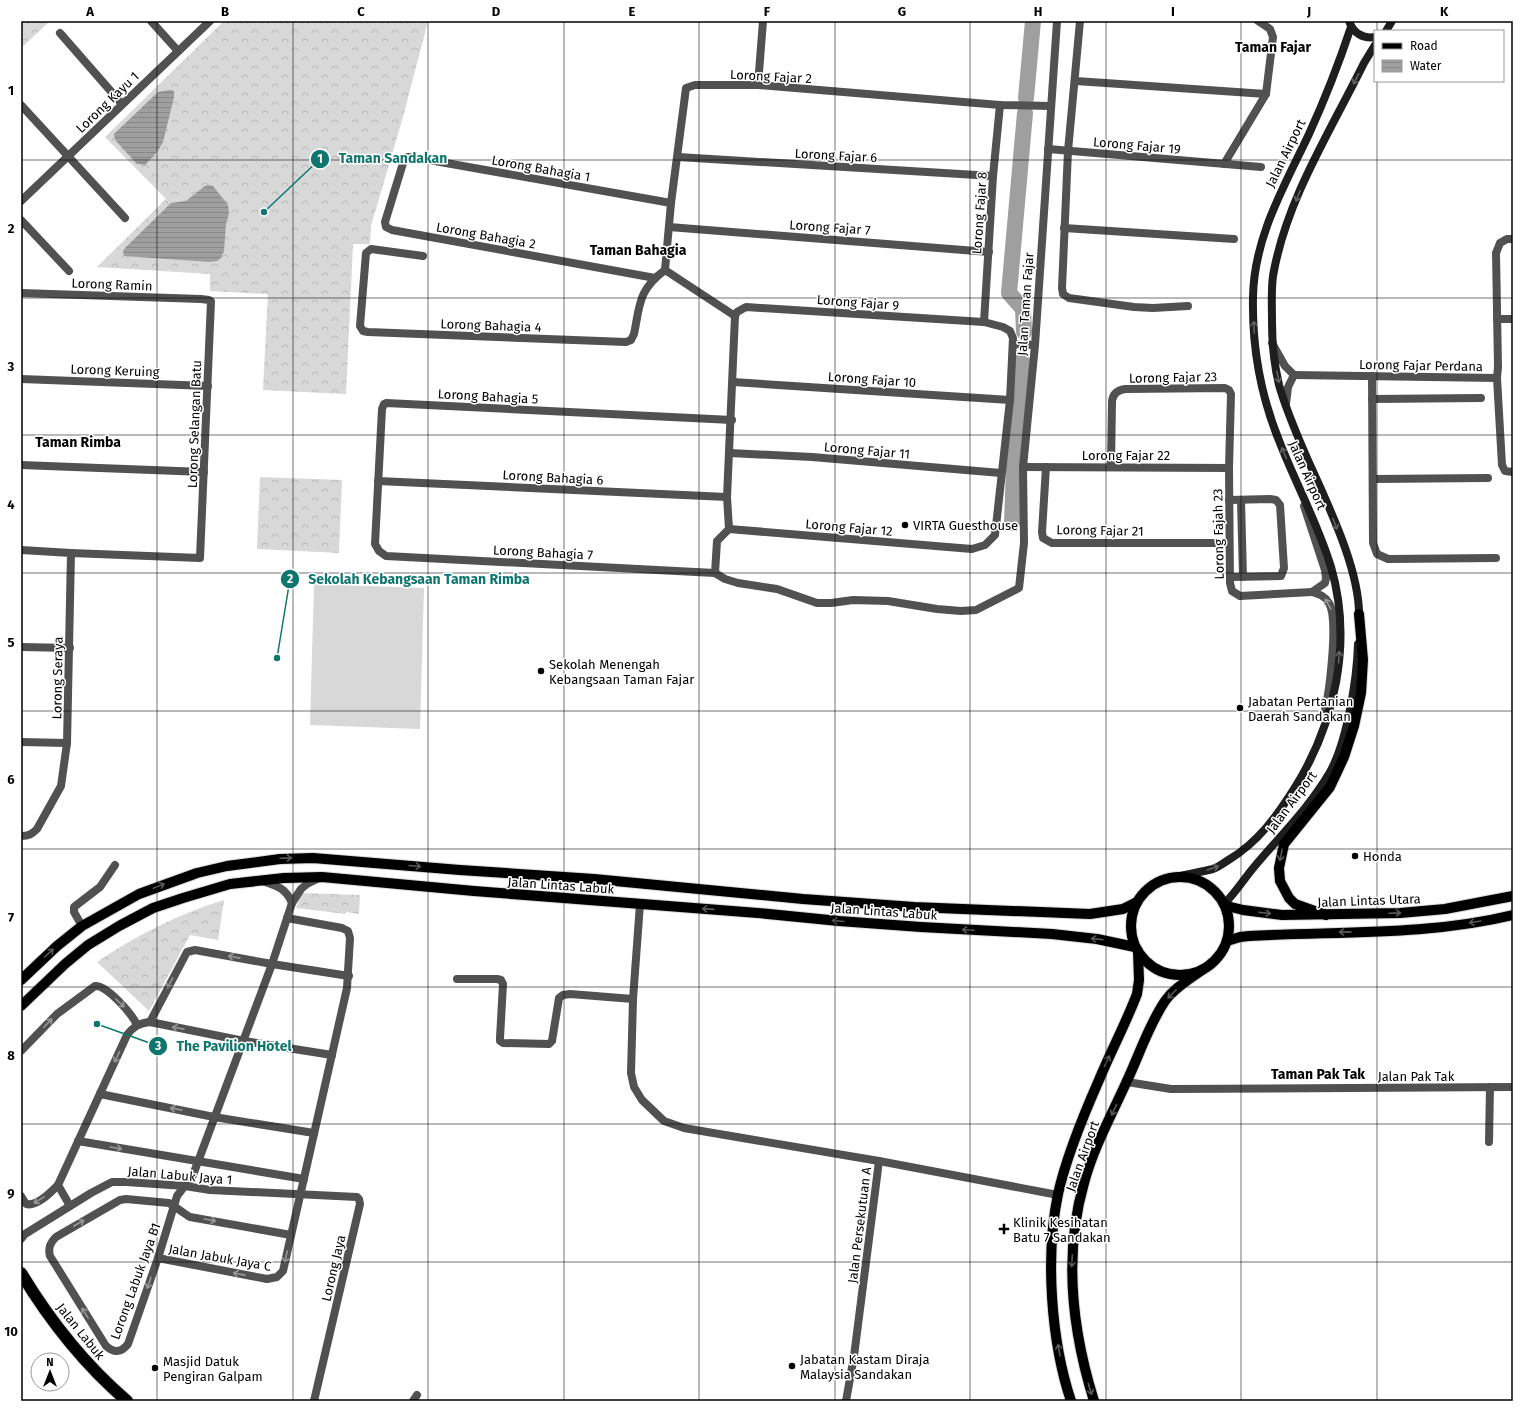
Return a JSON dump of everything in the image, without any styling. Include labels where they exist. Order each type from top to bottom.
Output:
[{"type":"highway","name":"Jalan Labuk","points":[[23,1279],[77,1360],[99,1384],[120,1401]]},
{"type":"highway","name":"Jalan Labuk","points":[[23,1279],[72,1345],[94,1370],[127,1401]]},
{"type":"main road","points":[[1387,30],[1392,21]]},
{"type":"main road","points":[[1350,24],[1356,32],[1362,36],[1374,37]]},
{"type":"main road","name":"Jalan Airport","points":[[1176,877],[1215,868],[1248,847],[1270,825],[1303,775],[1326,724],[1333,700],[1339,664],[1339,605],[1332,570],[1323,544],[1279,441],[1266,404],[1254,338],[1253,296],[1256,265],[1270,217],[1279,195],[1316,120],[1341,57],[1350,24]]},
{"type":"main road","name":"Jalan Airport","points":[[1226,904],[1253,868],[1308,805],[1330,771],[1340,747],[1354,687],[1359,614],[1354,582],[1329,507],[1297,434],[1279,385],[1272,344],[1273,278],[1282,239],[1300,190],[1364,63],[1374,47]]},
{"type":"main road","points":[[1326,915],[1295,904],[1289,898],[1280,881],[1279,868],[1284,844],[1330,786],[1344,756],[1354,726],[1360,693],[1363,660],[1359,614]]},
{"type":"main road","name":"Jalan Lintas Labuk","points":[[21,980],[57,946],[82,926],[139,894],[197,873],[227,866],[280,859],[313,858],[594,879],[803,899],[914,907],[1090,914],[1123,909],[1137,902]]},
{"type":"main road","name":"Jalan Lintas Labuk","points":[[21,1006],[65,964],[88,945],[118,926],[154,908],[230,884],[284,878],[322,877],[460,890],[921,927],[1052,934],[1097,939],[1137,949]]},
{"type":"main road","points":[[1176,877],[1190,878],[1204,882],[1215,891],[1226,904],[1230,929],[1227,941],[1218,958],[1202,970],[1188,974],[1173,974],[1159,970],[1147,962],[1137,949],[1131,930],[1132,916],[1137,902],[1147,890],[1160,881],[1176,877]]},
{"type":"main road","name":"Jalan Lintas Utara","points":[[1226,904],[1243,910],[1282,915],[1400,913],[1445,909],[1513,896]]},
{"type":"main road","points":[[1227,941],[1249,936],[1402,930],[1463,924],[1513,915]]},
{"type":"main road","name":"Jalan Airport","points":[[1072,1401],[1066,1384],[1057,1341],[1051,1277],[1052,1238],[1058,1195],[1062,1178],[1080,1128],[1099,1080],[1137,994],[1139,973],[1137,949]]},
{"type":"main road","name":"Jalan Airport","points":[[1094,1401],[1082,1357],[1074,1313],[1071,1273],[1074,1232],[1078,1206],[1090,1166],[1102,1136],[1152,1026],[1166,1001],[1180,986],[1202,970]]},
{"type":"street","points":[[151,21],[178,51]]},
{"type":"street","name":"Lorong Kayu 1","points":[[21,201],[210,21]]},
{"type":"street","points":[[758,85],[764,21]]},
{"type":"street","name":"Jalan Taman Fajar","points":[[715,573],[725,579],[738,583],[777,589],[817,603],[832,603],[853,600],[888,601],[937,609],[962,611],[976,610],[1019,588],[1024,544],[1023,466],[1035,345],[1057,21]]},
{"type":"street","points":[[1080,21],[1076,81],[1068,151],[1064,228],[1063,294],[1069,298],[1134,307],[1153,308],[1188,306]]},
{"type":"street","points":[[1224,164],[1266,94],[1273,37],[1270,29],[1258,21]]},
{"type":"street","points":[[60,33],[122,104]]},
{"type":"street","points":[[1076,81],[1266,94]]},
{"type":"street","name":"Lorong Fajar 2","points":[[664,270],[686,88],[695,85],[758,85],[1000,105],[1051,106]]},
{"type":"street","points":[[21,105],[125,218]]},
{"type":"street","name":"Lorong Fajar 8","points":[[984,322],[993,176],[1000,105]]},
{"type":"street","name":"Lorong Fajar 19","points":[[1048,149],[1261,167]]},
{"type":"street","name":"Lorong Bahagia 1","points":[[407,157],[671,203]]},
{"type":"street","name":"Lorong Bahagia 2","points":[[407,157],[404,160],[385,222],[386,227],[392,230],[655,278]]},
{"type":"street","name":"Lorong Fajar 6","points":[[678,158],[993,176]]},
{"type":"street","points":[[21,220],[69,271]]},
{"type":"street","name":"Lorong Fajar 7","points":[[669,227],[989,252]]},
{"type":"street","points":[[1064,228],[1234,239]]},
{"type":"street","points":[[1497,378],[1496,253],[1500,243],[1513,239]]},
{"type":"street","name":"Lorong Bahagia 4","points":[[423,256],[371,249],[368,250],[366,253],[360,326],[363,331],[626,342],[631,340],[634,334],[642,295],[655,278]]},
{"type":"street","points":[[655,278],[664,270],[735,316],[728,497],[729,529],[717,541],[715,573]]},
{"type":"street","name":"Lorong Ramin","points":[[21,293],[201,299]]},
{"type":"street","name":"Lorong Selangan Batu","points":[[71,553],[200,558],[211,301],[201,299]]},
{"type":"street","name":"Lorong Fajar 9","points":[[735,316],[737,312],[746,307],[984,322]]},
{"type":"street","points":[[1497,318],[1513,318]]},
{"type":"street","points":[[984,322],[1003,327],[1010,331],[1013,338],[1013,344],[1035,345]]},
{"type":"street","name":"Lorong Fajar 12","points":[[729,529],[972,549],[985,545],[995,535],[1010,400],[1013,344]]},
{"type":"street","points":[[1272,344],[1285,366],[1294,375],[1288,387],[1286,404]]},
{"type":"street","name":"Lorong Fajar Perdana","points":[[1294,375],[1497,378],[1502,465],[1503,470],[1511,472]]},
{"type":"street","points":[[1372,376],[1373,544],[1377,554],[1388,559],[1496,558]]},
{"type":"street","name":"Lorong Keruing","points":[[21,379],[208,386]]},
{"type":"street","name":"Lorong Fajar 10","points":[[733,382],[1010,400]]},
{"type":"street","name":"Lorong Fajar 23","points":[[1112,466],[1112,401],[1113,396],[1116,393],[1125,389],[1225,388],[1229,390],[1231,394],[1229,468]]},
{"type":"street","points":[[1372,399],[1481,398]]},
{"type":"street","name":"Lorong Bahagia 5","points":[[375,544],[382,409],[386,403],[732,420]]},
{"type":"street","name":"Lorong Fajar 11","points":[[730,453],[812,457],[1001,473]]},
{"type":"street","points":[[21,465],[204,472]]},
{"type":"street","name":"Lorong Fajar 22","points":[[1023,466],[1229,468]]},
{"type":"street","name":"Lorong Fajar 21","points":[[1046,466],[1042,532],[1043,538],[1052,543],[1229,543]]},
{"type":"street","name":"Lorong Fajah 23","points":[[1229,468],[1229,543],[1232,591],[1240,596],[1312,592]]},
{"type":"street","points":[[1294,477],[1325,570],[1325,583],[1312,592]]},
{"type":"street","points":[[1373,478],[1488,478]]},
{"type":"street","name":"Lorong Bahagia 6","points":[[378,481],[728,497]]},
{"type":"street","points":[[1229,500],[1270,499],[1276,500],[1280,504],[1284,568],[1281,576],[1230,577]]},
{"type":"street","points":[[1242,500],[1243,577]]},
{"type":"street","name":"Lorong Bahagia 7","points":[[375,544],[379,551],[386,556],[715,573]]},
{"type":"street","points":[[21,550],[71,553]]},
{"type":"street","name":"Lorong Seraya","points":[[21,836],[28,836],[34,833],[61,786],[67,743],[71,553]]},
{"type":"street","points":[[1312,592],[1322,595],[1329,603],[1333,628],[1332,660],[1327,705],[1314,752]]},
{"type":"street","points":[[21,647],[70,648]]},
{"type":"street","points":[[21,742],[67,743]]},
{"type":"street","points":[[82,926],[74,912],[74,907],[100,886],[115,865]]},
{"type":"street","name":"Lorong Labuk Jaya B1","points":[[174,1206],[168,1203],[126,1199],[120,1200],[56,1237],[52,1241],[50,1246],[50,1256],[106,1346],[112,1351],[118,1352],[124,1349],[128,1344],[158,1258],[174,1206],[177,1196],[193,1175],[244,1041],[292,903],[301,889],[307,884],[322,877]]},
{"type":"street","points":[[257,880],[284,890],[292,903]]},
{"type":"street","points":[[640,904],[630,1061],[634,1087],[642,1100],[664,1121],[684,1128],[879,1161]]},
{"type":"street","points":[[174,1206],[190,1217],[291,1235],[332,1055],[348,976],[350,938],[348,931],[342,928],[287,918]]},
{"type":"street","points":[[150,1022],[187,952],[190,950],[348,976]]},
{"type":"street","points":[[457,979],[501,980],[503,984],[500,1041],[503,1043],[549,1044],[552,1041],[559,998],[563,995],[570,994],[633,999]]},
{"type":"street","points":[[21,1051],[57,1014],[92,986],[98,985],[104,988],[132,1015],[137,1025]]},
{"type":"street","points":[[21,1196],[26,1204],[32,1204],[50,1194],[58,1185],[127,1035],[132,1028],[137,1025],[150,1022],[244,1041],[332,1055]]},
{"type":"street","name":"Jalan Pak Tak","points":[[1127,1082],[1171,1089],[1513,1087]]},
{"type":"street","points":[[1489,1142],[1490,1087]]},
{"type":"street","points":[[100,1094],[214,1117],[314,1133]]},
{"type":"street","points":[[78,1142],[304,1179]]},
{"type":"street","name":"Jalan Persekutuan A","points":[[846,1401],[854,1356],[879,1161],[1058,1195]]},
{"type":"street","name":"Jalan Labuk Jaya 1","points":[[22,1236],[90,1193],[112,1182],[185,1186],[210,1190],[300,1195]]},
{"type":"street","points":[[58,1185],[70,1206]]},
{"type":"street","name":"Lorong Jaya","points":[[300,1195],[355,1197],[359,1199],[360,1204],[314,1401]]},
{"type":"street","name":"Jalan Jabuk Jaya C","points":[[158,1258],[267,1279],[277,1277],[283,1272],[291,1235]]},
{"type":"street","points":[[21,1265],[23,1279]]},
{"type":"green space","points":[[21,21],[50,21],[21,48]]},
{"type":"green space","points":[[224,21],[428,21],[403,117],[371,226],[370,244],[353,244],[346,394],[263,390],[268,294],[210,291],[210,274],[97,267],[166,199],[105,137]]},
{"type":"green space","points":[[260,477],[342,480],[339,553],[257,549]]},
{"type":"green space","points":[[314,584],[424,588],[420,729],[310,725]]},
{"type":"green space","points":[[301,893],[360,895],[359,914],[346,912],[346,914],[296,908]]},
{"type":"green space","points":[[224,900],[218,940],[190,935],[149,1011],[97,962],[142,934],[158,926]]},
{"type":"water","points":[[170,90],[174,91],[174,97],[163,142],[158,151],[145,165],[137,164],[115,140],[114,134],[158,92]]},
{"type":"water","points":[[205,186],[213,186],[228,205],[229,213],[226,224],[224,251],[221,258],[217,261],[210,262],[124,256],[123,251],[125,248],[171,203],[186,201]]},
{"type":"waterway","points":[[1026,98],[1033,21]]},
{"type":"waterway","points":[[1024,332],[1023,309],[1009,293],[1025,113]]},
{"type":"waterway","points":[[1012,523],[1014,467],[1022,360]]},
{"type":"place","name":"Taman Sandakan","points":[[264,212]]},
{"type":"place","name":"VIRTA Guesthouse","points":[[905,525]]},
{"type":"place","name":"Sekolah Kebangsaan Taman Rimba","points":[[277,658]]},
{"type":"place","name":"Sekolah Menengah Kebangsaan Taman Fajar","points":[[541,671]]},
{"type":"place","name":"Jabatan Pertanian Daerah Sandakan","points":[[1240,708]]},
{"type":"place","name":"Honda","points":[[1355,856]]},
{"type":"place","name":"The Pavilion Hotel","points":[[97,1024]]},
{"type":"place","name":"Klinik Kesihatan Batu 7 Sandakan","points":[[1004,1229]]},
{"type":"place","name":"Jabatan Kastam Diraja Malaysia Sandakan","points":[[792,1366]]},
{"type":"place","name":"Masjid Datuk Pengiran Galpam","points":[[155,1368]]},
{"type":"district","name":"Taman Fajar","points":[[1273,47]]},
{"type":"district","name":"Taman Bahagia","points":[[638,250]]},
{"type":"district","name":"Taman Rimba","points":[[78,442]]},
{"type":"district","name":"Taman Pak Tak","points":[[1318,1074]]}]
